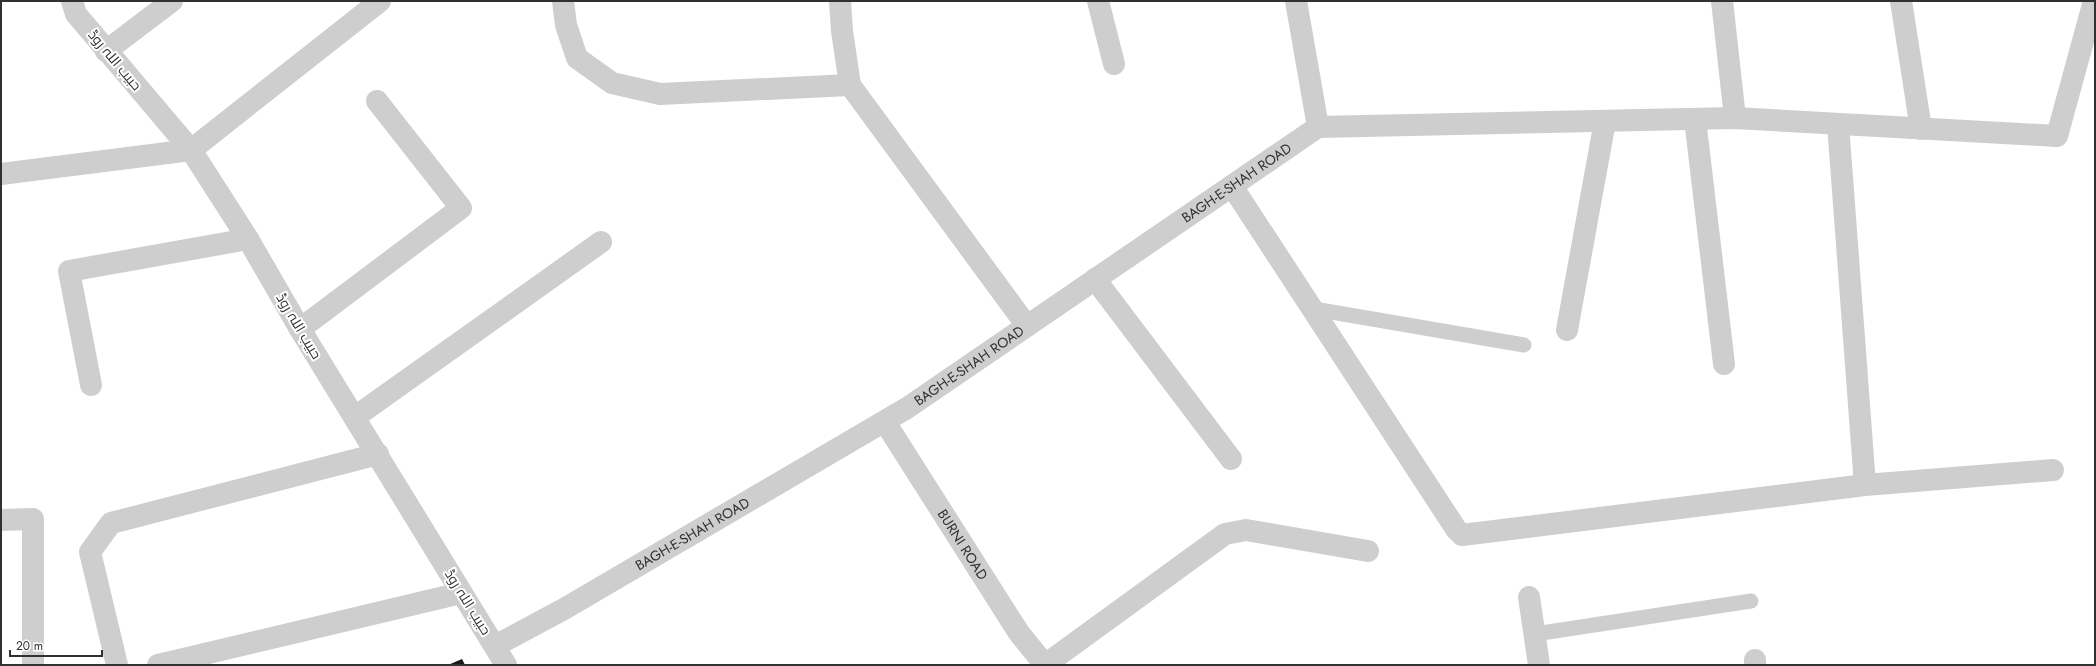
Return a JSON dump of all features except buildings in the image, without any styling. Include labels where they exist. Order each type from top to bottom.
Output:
[{"type":"street","name":"حبیب اللہ روڈ","points":[[72,1],[76,14],[191,150],[248,239],[300,329],[506,665]]},
{"type":"street","points":[[106,51],[172,1]]},
{"type":"street","points":[[1,174],[191,150],[380,1]]},
{"type":"street","points":[[564,1],[566,25],[577,58],[612,83],[660,94],[850,84]]},
{"type":"street","points":[[840,1],[842,31],[850,84],[1027,326]]},
{"type":"street","points":[[1098,1],[1114,64]]},
{"type":"street","points":[[1296,1],[1318,127],[1735,118],[2057,136],[2094,1]]},
{"type":"street","points":[[1722,1],[1735,118]]},
{"type":"street","points":[[1901,1],[1922,129]]},
{"type":"street","points":[[300,329],[461,208],[377,101]]},
{"type":"street","points":[[1695,119],[1724,364]]},
{"type":"street","points":[[1567,330],[1605,121]]},
{"type":"street","points":[[1838,124],[1865,485]]},
{"type":"street","name":"BAGH-E-SHAH ROAD","points":[[495,646],[570,605],[884,422],[1318,127]]},
{"type":"street","points":[[1232,186],[1314,309],[1456,529],[1462,535],[1865,485],[2053,470]]},
{"type":"street","points":[[91,385],[69,271],[248,239]]},
{"type":"street","points":[[354,417],[601,242]]},
{"type":"street","points":[[1095,280],[1231,459]]},
{"type":"street","name":"BURNI ROAD","points":[[884,422],[1019,632],[1045,665]]},
{"type":"street","points":[[117,665],[90,552],[111,523],[378,454]]},
{"type":"street","points":[[1,520],[33,519],[33,665]]},
{"type":"street","points":[[1045,665],[1225,534],[1246,530],[1368,551]]},
{"type":"street","points":[[158,665],[461,593]]},
{"type":"street","points":[[1529,598],[1539,665]]},
{"type":"lane","points":[[1314,309],[1524,345]]},
{"type":"lane","points":[[1535,634],[1751,601]]}]
